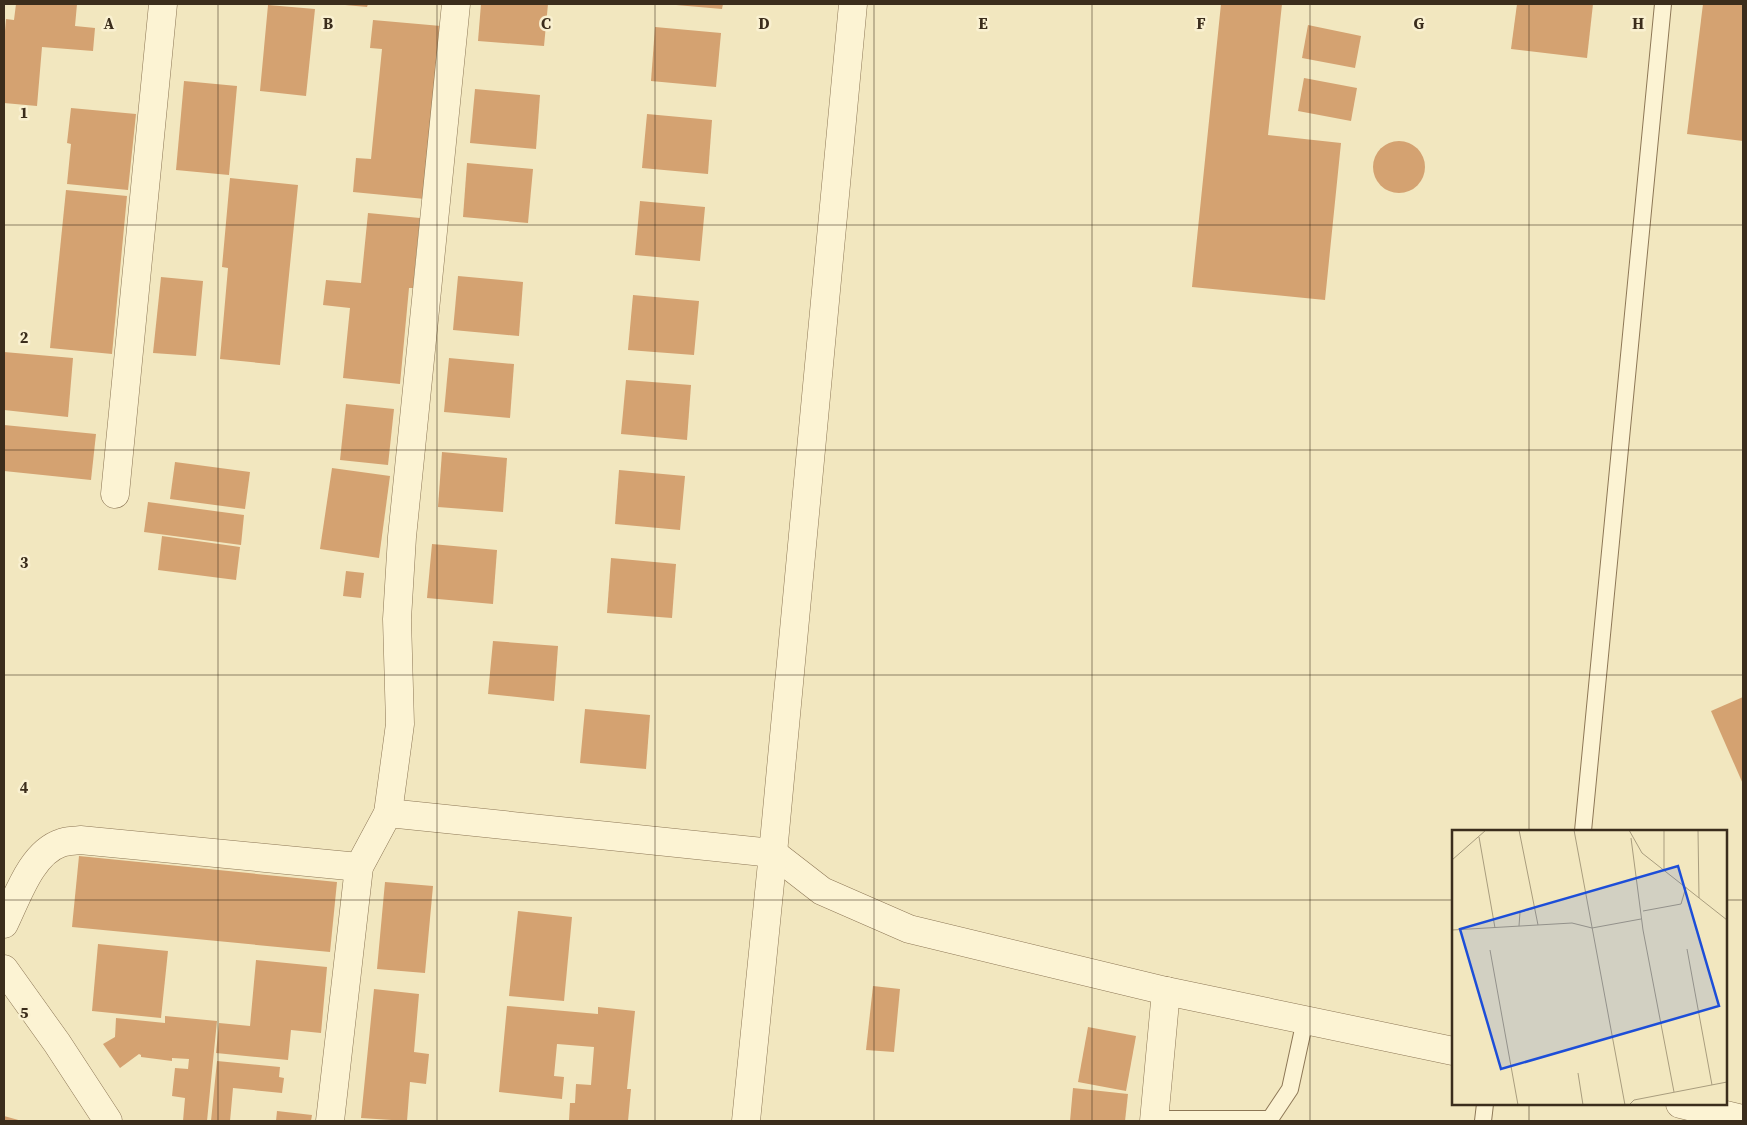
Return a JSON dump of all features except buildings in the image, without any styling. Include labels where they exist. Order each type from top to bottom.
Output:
[{"type":"street","points":[[115,494],[163,4]]},
{"type":"street","points":[[330,1121],[359,867],[388,813],[400,724],[397,619],[402,537],[456,4]]},
{"type":"street","points":[[746,1121],[853,4]]},
{"type":"street","points":[[388,813],[773,853],[822,891],[910,929],[1166,991],[1452,1051]]},
{"type":"street","points":[[4,924],[31,869],[43,853],[61,842],[80,840],[359,867]]},
{"type":"street","points":[[4,969],[108,1121]]},
{"type":"street","points":[[1154,1120],[1166,991]]},
{"type":"street","points":[[1684,1105],[1743,1119]]},
{"type":"lane","points":[[1583,830],[1663,4]]},
{"type":"lane","points":[[1154,1120],[1270,1119],[1290,1088],[1305,1020]]},
{"type":"lane","points":[[1483,1121],[1485,1105]]}]
